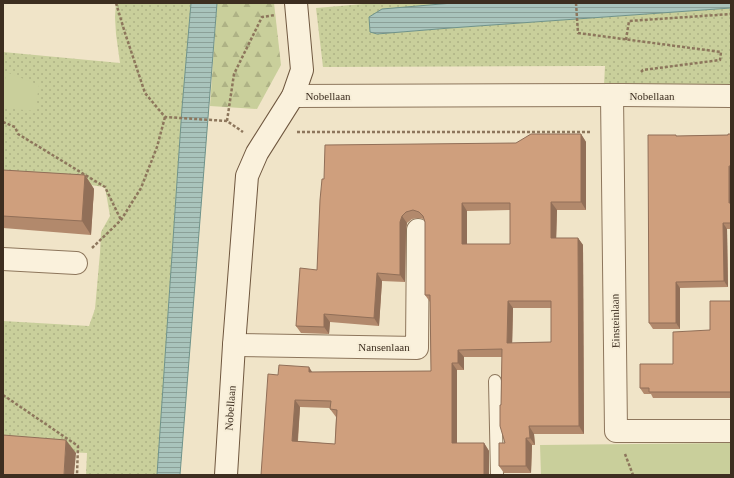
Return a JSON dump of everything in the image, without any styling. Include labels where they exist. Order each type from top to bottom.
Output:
[{"type":"street","points":[[293,96],[302,70],[297,7]]},
{"type":"street","name":"Nobellaan","points":[[226,475],[247,176],[257,153],[293,96],[731,96]]},
{"type":"street","name":"Einsteinlaan","points":[[616,96],[612,132],[616,431],[731,431]]},
{"type":"street","name":"Nansenlaan","points":[[234,345],[417,348],[418,230]]},
{"type":"street","points":[[3,259],[76,263]]},
{"type":"lane","points":[[496,381],[497,475]]},
{"type":"path","points":[[116,3],[145,94],[165,117],[227,121],[246,134],[271,131],[612,132]]},
{"type":"path","points":[[576,3],[578,33],[721,52],[720,60],[643,70],[626,79],[616,96]]},
{"type":"path","points":[[227,121],[234,74],[262,18],[297,7]]},
{"type":"path","points":[[626,40],[629,21],[731,14]]},
{"type":"path","points":[[76,263],[121,220],[141,188],[157,147],[165,117]]},
{"type":"path","points":[[3,122],[15,128],[18,134],[105,187],[121,220]]},
{"type":"path","points":[[3,395],[78,446],[77,475]]},
{"type":"green space","points":[[116,3],[191,3],[182,108],[157,475],[86,475],[87,453],[3,448],[3,321],[89,326],[95,309],[101,232],[110,216],[105,187],[52,180],[3,178],[3,52],[120,63],[116,34]]},
{"type":"green space","points":[[217,3],[274,3],[281,65],[257,109],[210,106]]},
{"type":"green space","points":[[375,3],[453,3],[382,10],[369,17],[377,34],[731,8],[731,84],[604,85],[605,66],[323,67],[316,8]]},
{"type":"green space","points":[[6,72],[39,85],[35,111],[3,108]]},
{"type":"green space","points":[[731,443],[731,475],[541,475],[540,445]]},
{"type":"water","points":[[191,3],[217,3],[180,475],[157,475],[182,108]]},
{"type":"water","points":[[453,3],[731,3],[731,8],[377,34],[370,32],[369,17],[382,9]]},
{"type":"building","points":[[531,134],[581,134],[581,202],[551,202],[551,238],[578,238],[579,426],[529,426],[530,438],[526,438],[526,466],[499,466],[499,443],[505,443],[500,426],[502,349],[458,350],[458,363],[452,363],[452,443],[484,443],[484,475],[261,475],[268,374],[278,375],[279,365],[309,367],[309,372],[431,371],[430,295],[425,295],[425,222],[423,216],[419,212],[413,210],[406,212],[402,216],[400,222],[400,275],[377,273],[374,318],[324,314],[324,327],[296,326],[300,268],[317,270],[320,200],[322,179],[324,179],[325,145],[516,143]],"holes":[[[462,203],[510,203],[510,244],[462,244]],[[508,301],[551,301],[551,342],[507,343]],[[295,400],[331,401],[330,409],[337,410],[335,444],[292,441]]]},
{"type":"building","points":[[731,134],[729,203],[731,203],[731,223],[723,223],[724,281],[676,282],[676,323],[649,323],[648,135],[676,136]]},
{"type":"building","points":[[3,170],[85,175],[82,221],[3,216]]},
{"type":"building","points":[[710,301],[731,301],[731,392],[649,392],[649,388],[640,388],[640,364],[673,364],[673,332],[710,330]]},
{"type":"building","points":[[3,435],[66,440],[64,475],[3,475]]}]
